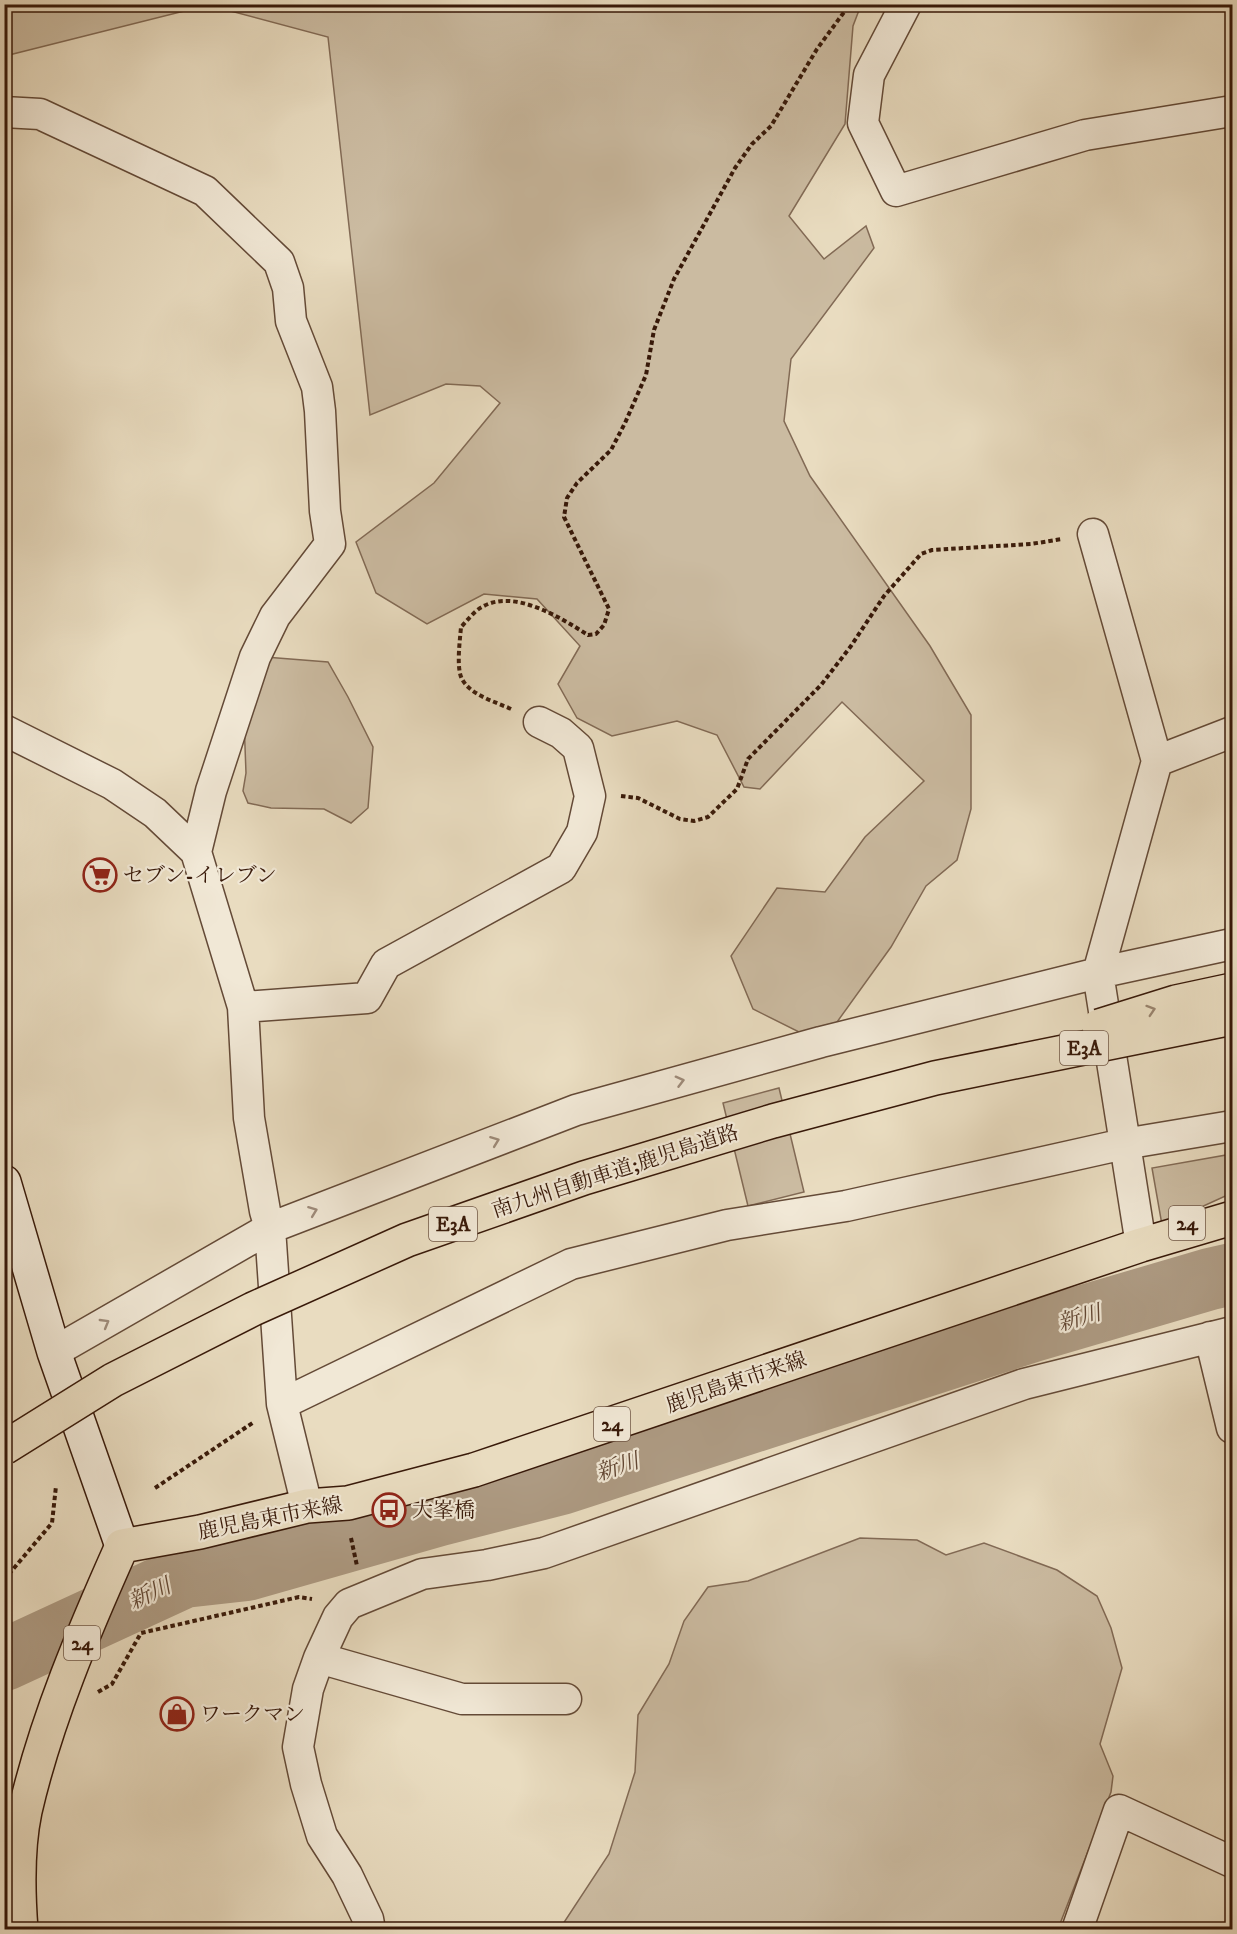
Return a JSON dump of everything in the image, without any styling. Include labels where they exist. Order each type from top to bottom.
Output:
[{"type":"main road","points":[[934,1078],[1176,1002],[1233,990]]},
{"type":"main road","name":"南九州自動車道;鹿児島道路","points":[[4,1448],[113,1380],[253,1309],[407,1240],[595,1175],[773,1121],[934,1078],[1233,1018]]},
{"type":"main road","name":"鹿児島東市来線","points":[[1141,1245],[1233,1202]]},
{"type":"main road","name":"鹿児島東市来線","points":[[122,1546],[200,1532],[307,1506],[348,1503],[474,1470],[1141,1245],[1233,1218]]},
{"type":"main road","name":"24","points":[[21,1929],[18,1885],[25,1813],[47,1730],[122,1546]]},
{"type":"street","points":[[906,4],[869,75],[863,123],[896,191],[1085,135],[1233,111]]},
{"type":"street","points":[[4,112],[40,114],[206,191],[279,262],[288,288],[291,321],[317,387],[325,511],[330,544],[274,616],[255,657],[211,791],[196,852]]},
{"type":"street","points":[[1093,534],[1156,762],[1098,973],[1141,1245]]},
{"type":"street","points":[[243,1007],[366,998],[386,964],[561,868],[582,832],[590,796],[578,748],[561,733],[539,722]]},
{"type":"street","points":[[4,730],[112,784],[155,813],[196,852],[243,1007],[249,1118],[270,1228],[282,1404],[307,1506]]},
{"type":"street","points":[[1156,762],[1233,732]]},
{"type":"street","points":[[54,1352],[270,1228],[576,1110],[821,1042],[1098,973],[1233,944]]},
{"type":"street","points":[[282,1404],[571,1264],[727,1225],[846,1206],[1124,1144],[1233,1126]]},
{"type":"street","points":[[4,1182],[54,1352],[122,1546]]},
{"type":"street","points":[[370,1929],[368,1919],[347,1875],[322,1836],[298,1748],[308,1689],[338,1617],[349,1604],[422,1574],[487,1565],[544,1553],[1024,1384],[1221,1335],[1233,1428]]},
{"type":"street","points":[[319,1658],[462,1699],[566,1699]]},
{"type":"street","points":[[1077,1929],[1119,1810],[1233,1862]]},
{"type":"path","points":[[539,722],[474,692],[461,679],[459,658],[461,627],[482,607],[502,601],[534,605],[588,635],[596,634],[603,625],[609,609],[564,517],[567,498],[577,483],[612,450],[645,375],[654,330],[674,279],[735,168],[752,144],[771,126],[817,49],[850,4]]},
{"type":"path","points":[[590,796],[638,798],[680,819],[694,821],[708,817],[737,789],[748,759],[820,685],[851,646],[884,596],[921,554],[932,550],[1031,544],[1093,534]]},
{"type":"path","points":[[154,1488],[282,1404]]},
{"type":"path","points":[[4,1580],[51,1523],[56,1486]]},
{"type":"path","points":[[96,1693],[112,1684],[141,1633],[299,1597],[349,1604]]},
{"type":"shaded area","points":[[5,5],[208,5],[5,56]]},
{"type":"shaded area","points":[[208,5],[861,5],[853,26],[845,124],[789,216],[824,259],[866,226],[874,248],[791,359],[784,421],[810,476],[930,646],[971,715],[971,809],[957,860],[926,886],[891,947],[832,1029],[803,1034],[753,1009],[731,956],[777,888],[825,892],[865,837],[924,781],[842,702],[760,789],[744,787],[717,735],[677,721],[612,736],[577,718],[558,684],[580,646],[537,599],[484,594],[427,624],[376,593],[356,542],[434,483],[500,403],[480,386],[446,384],[370,415],[328,37]]},
{"type":"shaded area","points":[[265,657],[328,662],[348,697],[373,747],[368,808],[351,823],[324,809],[271,808],[248,803],[243,791],[246,773],[244,720]]},
{"type":"shaded area","points":[[779,1088],[804,1192],[748,1206],[723,1103]]},
{"type":"shaded area","points":[[1232,1154],[1232,1193],[1162,1225],[1152,1168]]},
{"type":"shaded area","points":[[860,1538],[917,1540],[946,1555],[984,1543],[1057,1570],[1097,1596],[1111,1628],[1122,1668],[1100,1744],[1113,1776],[1111,1792],[1058,1929],[559,1930],[609,1854],[635,1772],[638,1715],[669,1664],[684,1621],[708,1587],[748,1581]]},
{"type":"waterway","name":"新川","points":[[4,1660],[184,1577],[247,1570],[440,1515],[561,1484],[1033,1331],[1232,1274]]},
{"type":"place","name":"セブン-イレブン","points":[[100,875]]},
{"type":"place","name":"大峯橋","points":[[389,1510]]},
{"type":"place","name":"ワークマン","points":[[177,1714]]}]
